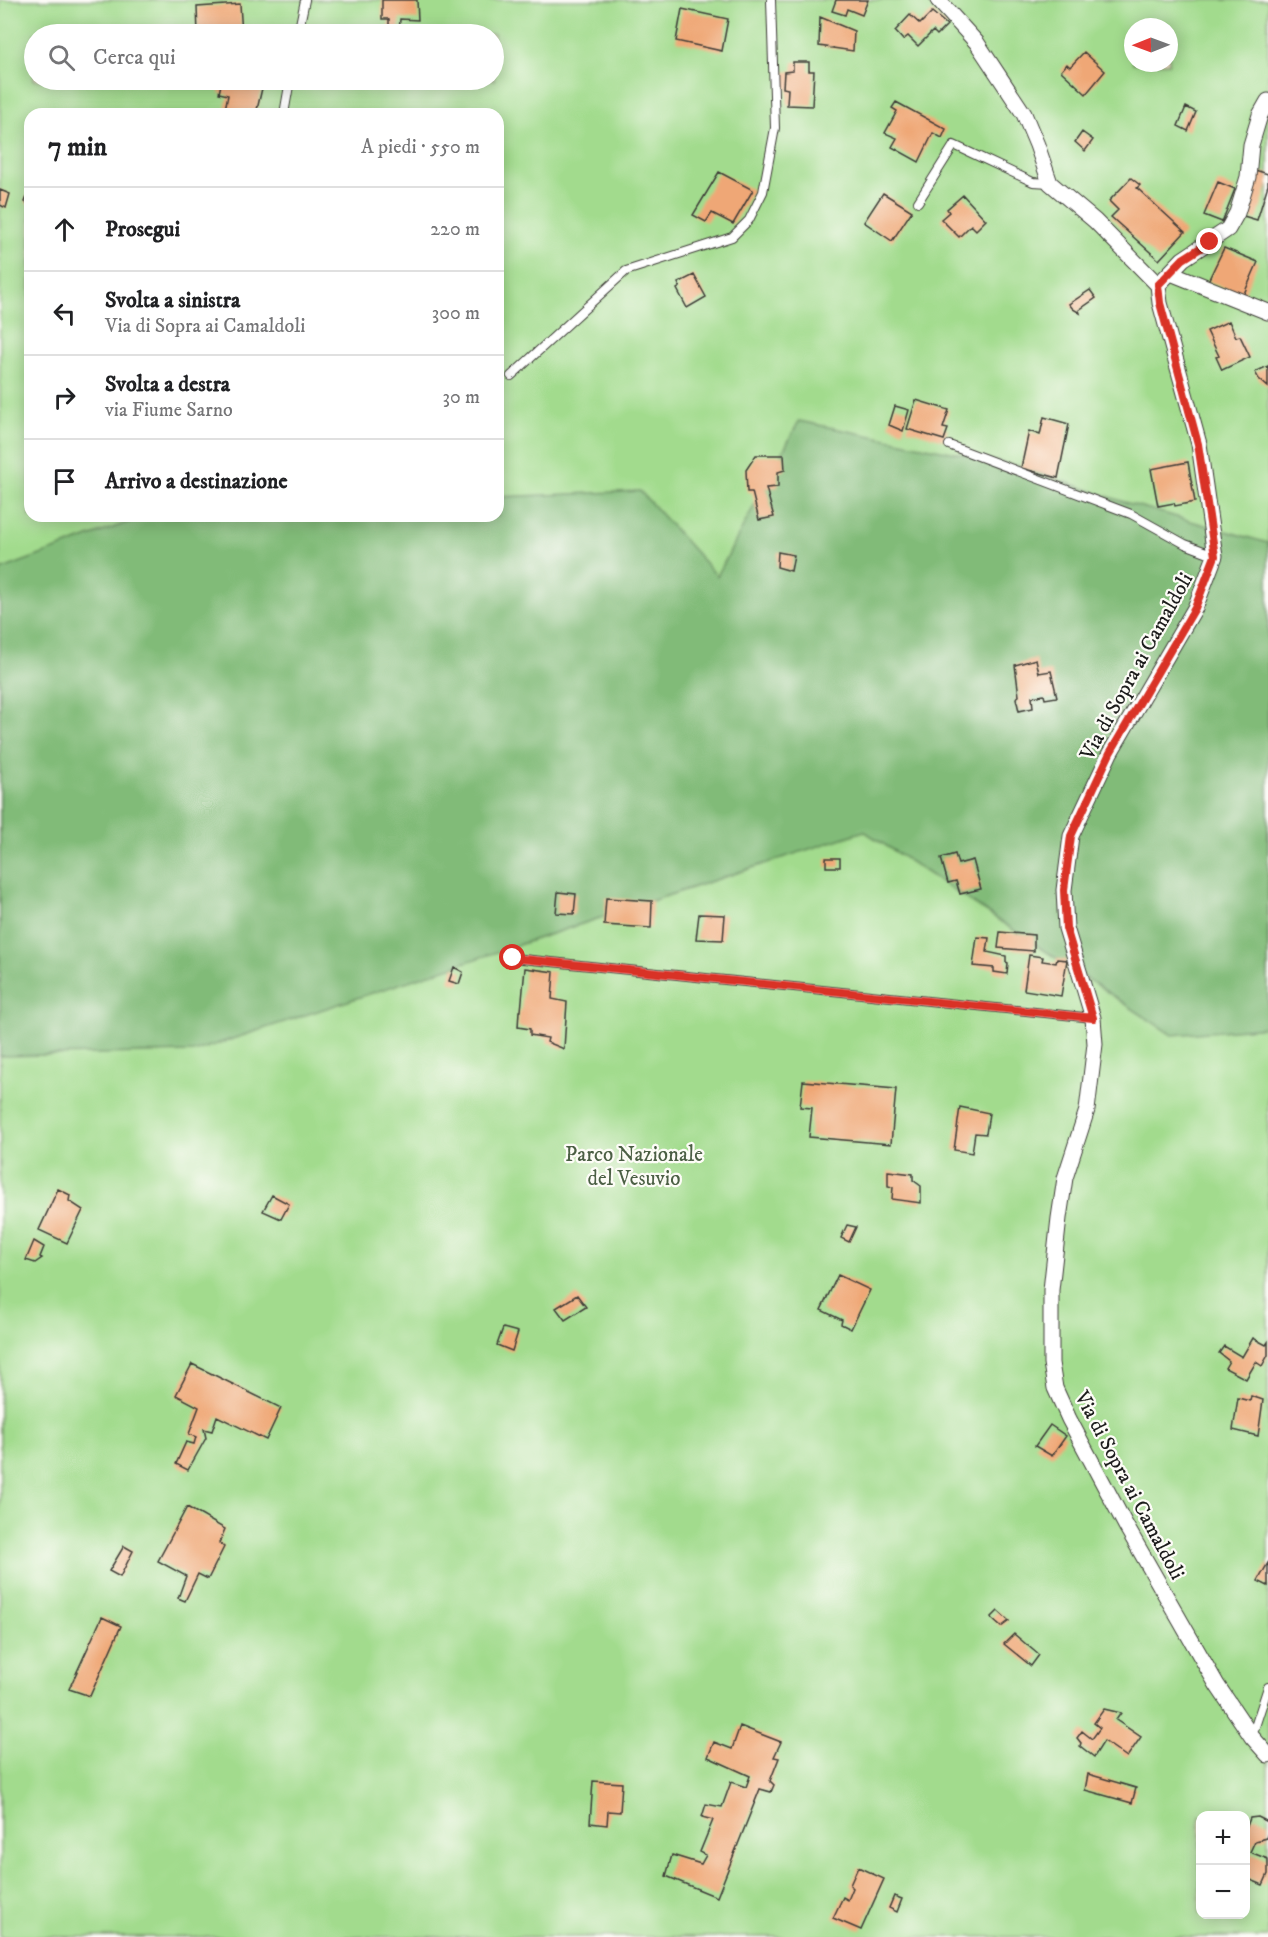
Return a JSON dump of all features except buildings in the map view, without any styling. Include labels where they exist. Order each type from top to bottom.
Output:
[{"type":"street","points":[[938,0],[977,43],[1024,114],[1038,145],[1050,183],[1095,221],[1158,285],[1183,259],[1228,229],[1248,177],[1251,145],[1268,101]]},
{"type":"street","points":[[1171,273],[1268,312]]},
{"type":"street","name":"Via di Sopra ai Camaldoli","points":[[1158,285],[1160,303],[1198,444],[1215,556],[1195,608],[1110,753],[1071,836],[1064,890],[1066,928],[1093,1018],[1095,1044],[1087,1110],[1065,1178],[1051,1290],[1050,1353],[1055,1388],[1126,1526],[1217,1685],[1251,1737],[1268,1755]]},
{"type":"lane","points":[[300,24],[305,0]]},
{"type":"lane","points":[[510,375],[626,271],[732,237],[749,220],[763,192],[775,128],[771,0]]},
{"type":"lane","points":[[285,108],[288,90]]},
{"type":"lane","points":[[918,202],[954,145],[1034,182],[1050,183]]},
{"type":"lane","points":[[949,445],[1131,514],[1185,544],[1215,556]]},
{"type":"lane","points":[[513,958],[1093,1018]]},
{"type":"lane","points":[[1251,1737],[1268,1687]]},
{"type":"green space","name":"Parco Nazionale del Vesuvio","points":[[0,0],[1268,0],[1268,1937],[0,1937]]},
{"type":"green space","points":[[799,421],[1019,466],[1124,502],[1268,543],[1268,1027],[1172,1035],[864,831],[193,1052],[0,1056],[0,570],[129,522],[504,522],[504,497],[640,491],[717,576]]},
{"type":"route","points":[[513,958],[1093,1018],[1066,928],[1064,890],[1071,836],[1110,753],[1195,608],[1215,556],[1198,444],[1160,303],[1158,285],[1183,259],[1210,242]]}]
